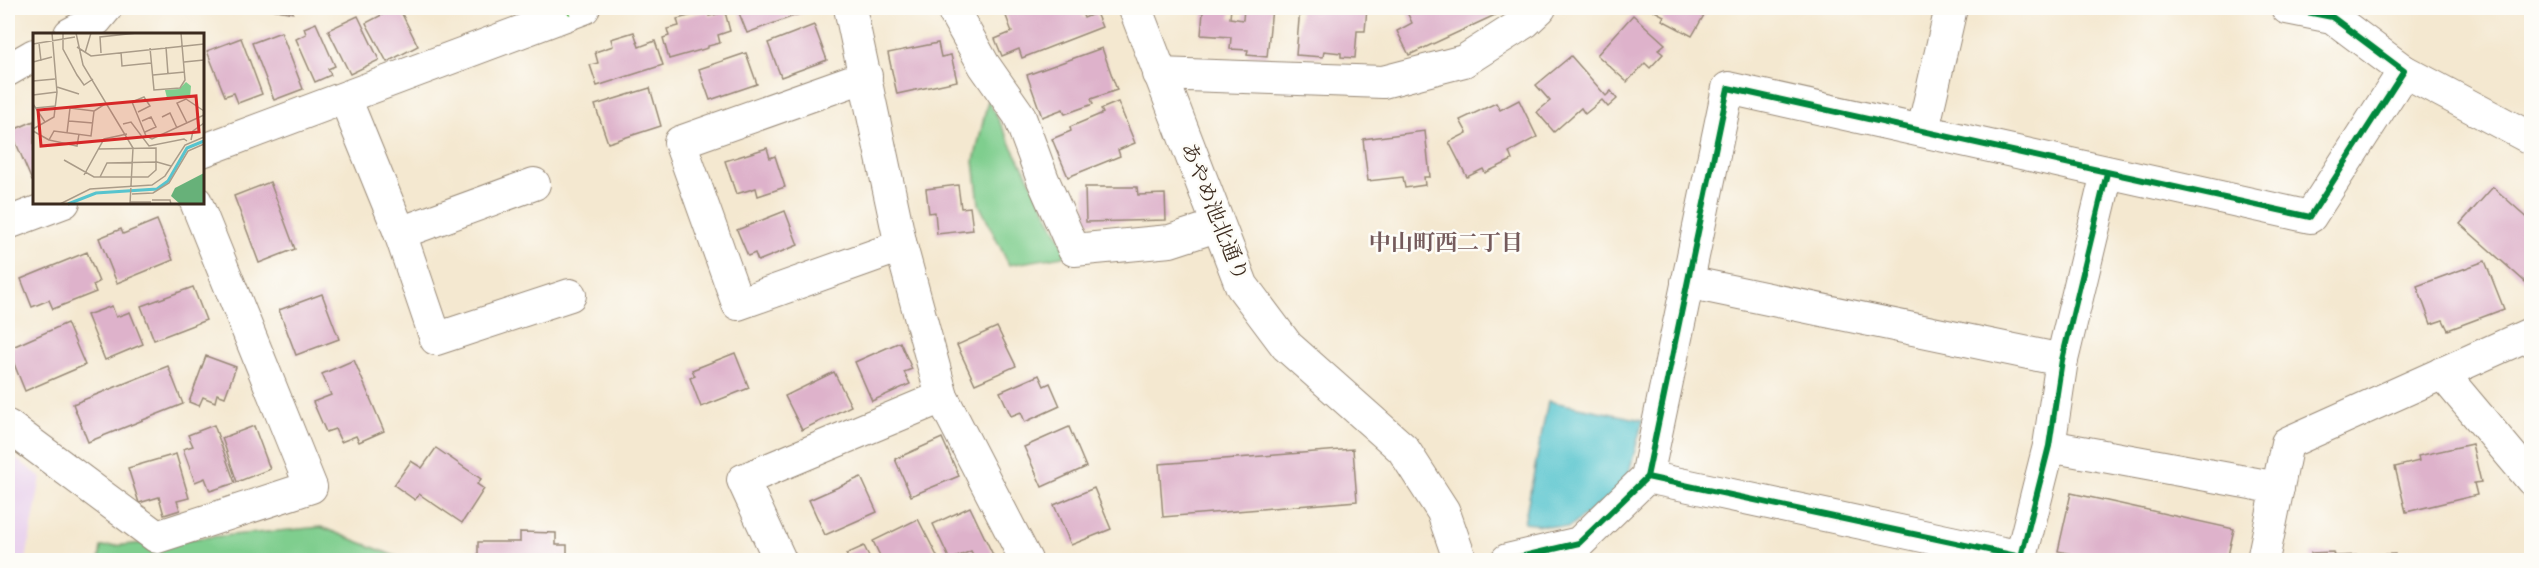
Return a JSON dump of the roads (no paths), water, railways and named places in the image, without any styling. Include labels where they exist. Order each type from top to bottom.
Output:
[{"type":"street","points":[[72,33],[96,20],[106,8]]},
{"type":"street","points":[[850,8],[901,246],[942,397],[1026,561]]},
{"type":"street","points":[[952,8],[984,65],[1019,115],[1043,180],[1074,250],[1170,241],[1207,229]]},
{"type":"street","name":"あやめ池北通り","points":[[1135,8],[1242,286],[1287,346],[1403,449],[1443,511],[1460,561]]},
{"type":"street","points":[[1159,74],[1383,82],[1464,61],[1526,22],[1540,8]]},
{"type":"street","points":[[1923,130],[1952,8]]},
{"type":"street","points":[[2287,8],[2331,17],[2404,71],[2532,139]]},
{"type":"street","points":[[204,150],[574,10]]},
{"type":"street","points":[[8,70],[33,56]]},
{"type":"street","points":[[1507,561],[1579,543],[1647,477],[1728,88],[2310,217],[2404,71]]},
{"type":"street","points":[[866,76],[680,142],[738,304],[901,246]]},
{"type":"street","points":[[345,98],[400,233],[436,339],[570,295]]},
{"type":"street","points":[[1647,477],[2021,556],[2049,446],[2062,360],[2107,172]]},
{"type":"street","points":[[400,233],[534,184]]},
{"type":"street","points":[[8,223],[59,204]]},
{"type":"street","points":[[8,426],[157,537],[311,487],[197,204]]},
{"type":"street","points":[[1688,282],[2062,360]]},
{"type":"street","points":[[2263,561],[2287,443],[2532,333]]},
{"type":"street","points":[[2442,373],[2532,480]]},
{"type":"street","points":[[780,561],[743,480],[942,397]]},
{"type":"street","points":[[2049,446],[2278,488]]},
{"type":"water","points":[[1548,401],[1643,420],[1626,484],[1568,528],[1524,523]]},
{"type":"district","name":"中山町西二丁目","points":[[1446,243]]}]
